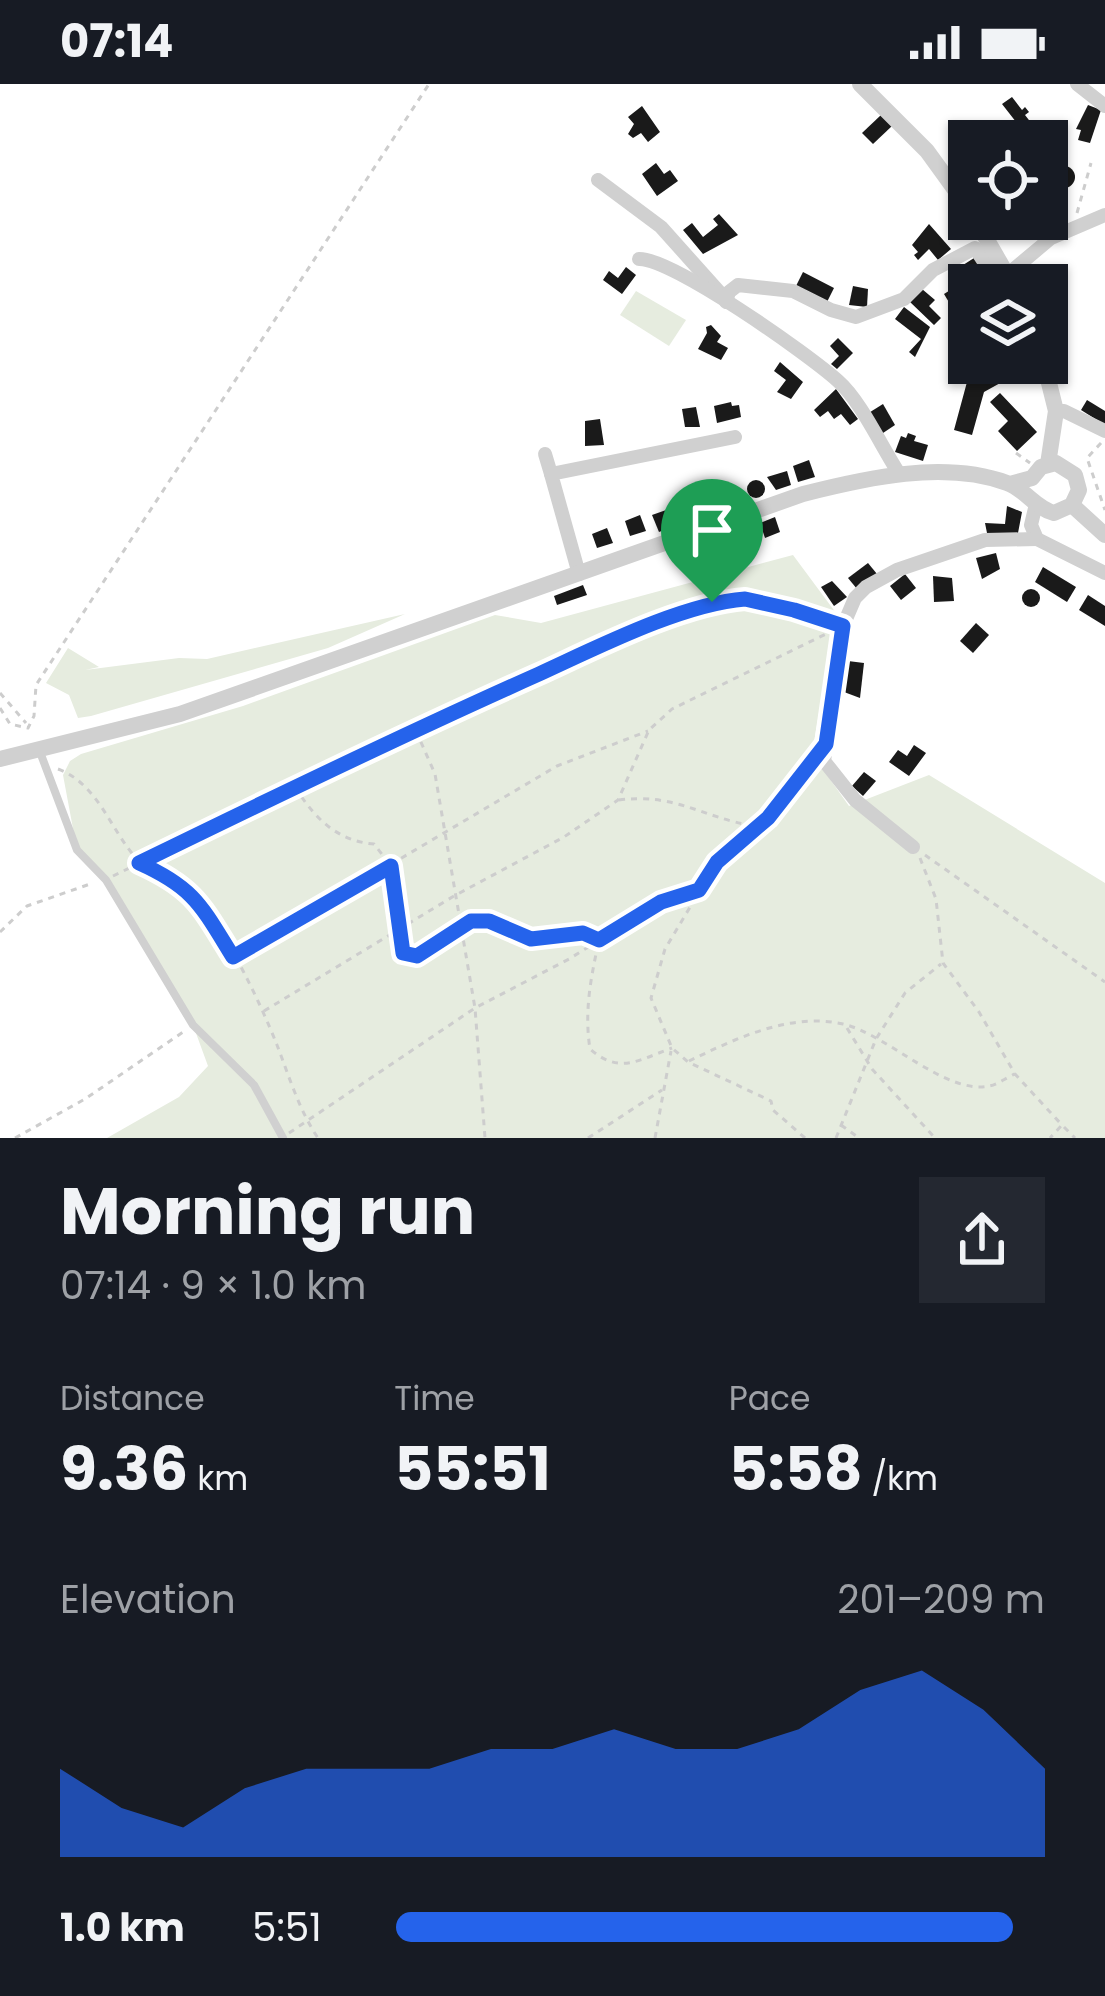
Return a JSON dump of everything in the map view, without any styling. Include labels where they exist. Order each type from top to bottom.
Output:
[{"type":"street","points":[[860,84],[927,151],[948,180]]},
{"type":"street","points":[[1077,84],[1105,106]]},
{"type":"street","points":[[598,180],[662,227],[726,302]]},
{"type":"street","points":[[1068,230],[1105,215]]},
{"type":"street","points":[[1021,264],[1049,240]]},
{"type":"street","points":[[726,302],[738,286],[763,287],[793,291],[856,317],[904,299],[932,270],[975,248],[990,264]]},
{"type":"street","points":[[639,259],[654,259],[726,302],[841,383],[900,475]]},
{"type":"street","points":[[1037,539],[1031,525],[1034,501],[1056,411],[1049,384]]},
{"type":"street","points":[[1056,411],[1105,434]]},
{"type":"street","points":[[551,474],[735,437]]},
{"type":"street","points":[[545,454],[573,576]]},
{"type":"street","points":[[1010,484],[1046,463]]},
{"type":"street","points":[[1046,463],[1078,482],[1072,505]]},
{"type":"street","points":[[0,759],[180,715],[803,494],[900,475],[947,474],[1010,484],[1054,513],[1072,505]]},
{"type":"street","points":[[1072,505],[1105,535]]},
{"type":"street","points":[[913,847],[843,785],[824,760],[843,626],[855,598],[897,570],[985,540],[1037,539],[1105,573]]},
{"type":"lane","points":[[39,750],[77,850],[106,880],[193,1025],[254,1085],[283,1137]]},
{"type":"path","points":[[0,708],[10,724],[28,728],[34,720],[36,685],[429,84]]},
{"type":"path","points":[[1068,228],[1091,163]]},
{"type":"path","points":[[1105,434],[1087,458],[1105,510]]},
{"type":"path","points":[[1016,453],[1046,463]]},
{"type":"path","points":[[0,932],[27,906],[106,880],[415,729],[712,602],[745,599],[843,626]]},
{"type":"path","points":[[233,957],[557,766],[649,730],[672,709],[843,626]]},
{"type":"path","points":[[0,693],[26,724]]},
{"type":"path","points":[[415,729],[435,774],[475,1008],[485,1138]]},
{"type":"path","points":[[618,800],[649,730]]},
{"type":"path","points":[[805,1138],[773,1110],[771,1100],[762,1093],[747,1092],[688,1062],[672,1048],[651,998],[665,949],[717,862],[758,826],[826,744]]},
{"type":"path","points":[[63,771],[103,808],[139,863],[175,879],[198,900],[263,1011],[318,1138]]},
{"type":"path","points":[[295,787],[326,826],[354,842],[374,844],[391,866],[403,953],[417,956],[471,921],[489,921],[531,939],[583,933],[599,940]]},
{"type":"path","points":[[263,1011],[454,896],[564,837],[618,800],[647,796],[674,800],[725,821],[758,826]]},
{"type":"path","points":[[913,847],[936,899],[943,963],[980,1012],[1015,1073],[1076,1138]]},
{"type":"path","points":[[913,847],[1105,982]]},
{"type":"path","points":[[283,1137],[475,1008],[661,902],[699,890]]},
{"type":"path","points":[[599,940],[589,987],[586,1025],[590,1049],[604,1061],[622,1065],[672,1048]]},
{"type":"path","points":[[836,1138],[876,1039],[905,992],[943,963]]},
{"type":"path","points":[[688,1062],[738,1038],[800,1022],[844,1024],[949,1079],[988,1087],[1015,1073]]},
{"type":"path","points":[[844,1024],[867,1060],[935,1138]]},
{"type":"path","points":[[15,1138],[85,1100],[193,1025]]},
{"type":"path","points":[[656,1138],[672,1048]]},
{"type":"path","points":[[588,1138],[663,1090]]},
{"type":"path","points":[[841,1125],[859,1138]]},
{"type":"path","points":[[1050,1138],[1062,1125]]},
{"type":"shaded area","points":[[636,291],[686,320],[669,346],[620,315]]},
{"type":"shaded area","points":[[793,555],[836,613],[812,754],[849,806],[929,775],[1105,883],[1105,1138],[107,1138],[179,1097],[208,1066],[193,1025],[106,880],[77,850],[63,775],[70,761],[243,706],[495,615],[541,623]]},
{"type":"shaded area","points":[[405,614],[328,648],[91,716],[78,718],[69,695],[46,683],[68,648],[99,667],[85,670],[207,659]]},
{"type":"building","points":[[1012,97],[1029,112],[1025,115],[1029,120],[1014,120],[1002,104]]},
{"type":"building","points":[[1088,105],[1101,110],[1090,143],[1078,140],[1081,130],[1076,129]]},
{"type":"building","points":[[642,106],[660,132],[648,142],[641,133],[633,138],[628,134],[634,124],[628,117]]},
{"type":"building","points":[[881,115],[892,126],[873,144],[862,133]]},
{"type":"building","points":[[656,163],[678,181],[657,196],[642,174]]},
{"type":"building","points":[[1068,168],[1075,177],[1068,186]]},
{"type":"building","points":[[719,214],[738,235],[703,254],[683,230],[692,223],[703,237],[718,225],[713,219]]},
{"type":"building","points":[[929,224],[951,249],[938,260],[929,249],[918,260],[912,245]]},
{"type":"building","points":[[626,267],[636,275],[622,294],[603,280],[609,271],[618,278]]},
{"type":"building","points":[[803,272],[834,288],[827,302],[796,286]]},
{"type":"building","points":[[853,286],[868,289],[867,307],[849,305]]},
{"type":"building","points":[[922,289],[935,300],[929,306],[941,318],[934,325],[910,302]]},
{"type":"building","points":[[904,307],[930,327],[915,357],[909,352],[921,339],[895,319]]},
{"type":"building","points":[[711,325],[721,336],[717,342],[728,348],[721,360],[698,349]]},
{"type":"building","points":[[838,338],[853,353],[837,369],[831,364],[839,356],[830,346]]},
{"type":"building","points":[[780,362],[803,382],[791,399],[777,392],[786,380],[774,371]]},
{"type":"building","points":[[966,384],[998,384],[984,392],[972,435],[954,430]]},
{"type":"building","points":[[836,389],[858,419],[850,425],[841,414],[834,419],[828,411],[820,417],[814,410]]},
{"type":"building","points":[[1000,393],[1037,432],[1017,451],[998,431],[1008,421],[990,402]]},
{"type":"building","points":[[1087,400],[1105,411],[1105,425],[1081,410]]},
{"type":"building","points":[[883,404],[895,425],[880,435],[867,414]]},
{"type":"building","points":[[739,405],[741,417],[717,423],[714,406]]},
{"type":"building","points":[[696,407],[700,427],[685,427],[682,409]]},
{"type":"building","points":[[600,419],[604,445],[585,446],[585,421]]},
{"type":"building","points":[[908,433],[916,436],[914,441],[928,445],[923,461],[895,452],[901,436],[906,438]]},
{"type":"building","points":[[809,460],[815,477],[798,482],[793,466]]},
{"type":"building","points":[[787,471],[791,485],[776,490],[767,477]]},
{"type":"building","points":[[756,480],[765,489],[756,498],[747,489]]},
{"type":"building","points":[[702,496],[712,506],[702,516],[692,506]]},
{"type":"building","points":[[1007,506],[1022,512],[1018,533],[987,533],[985,523],[1005,524]]},
{"type":"building","points":[[669,509],[672,527],[659,532],[652,515]]},
{"type":"building","points":[[640,515],[646,531],[630,536],[625,521]]},
{"type":"building","points":[[775,517],[780,532],[765,538],[760,523]]},
{"type":"building","points":[[607,528],[613,543],[597,548],[592,534]]},
{"type":"building","points":[[996,553],[1000,569],[982,579],[976,558]]},
{"type":"building","points":[[868,563],[877,574],[857,589],[848,578]]},
{"type":"building","points":[[1043,567],[1076,587],[1067,602],[1035,582]]},
{"type":"building","points":[[905,574],[916,588],[901,600],[890,586]]},
{"type":"building","points":[[933,576],[952,578],[954,601],[934,602]]},
{"type":"building","points":[[832,581],[847,597],[834,606],[821,587]]},
{"type":"building","points":[[583,585],[587,595],[557,605],[554,596]]},
{"type":"building","points":[[1031,589],[1040,598],[1031,607],[1022,598]]},
{"type":"building","points":[[1088,595],[1105,606],[1105,626],[1079,610]]},
{"type":"building","points":[[976,623],[989,635],[973,653],[960,641]]},
{"type":"building","points":[[848,661],[864,663],[860,698],[844,692]]},
{"type":"building","points":[[914,745],[926,753],[909,776],[889,762],[898,750],[907,756]]},
{"type":"building","points":[[864,772],[876,781],[863,796],[852,786]]},
{"type":"route","points":[[745,599],[843,626],[826,744],[768,818],[717,862],[699,890],[661,902],[599,940],[583,933],[531,939],[489,921],[471,921],[417,956],[403,953],[391,866],[233,957],[198,900],[175,879],[139,863],[415,729],[712,602],[745,599]]}]
